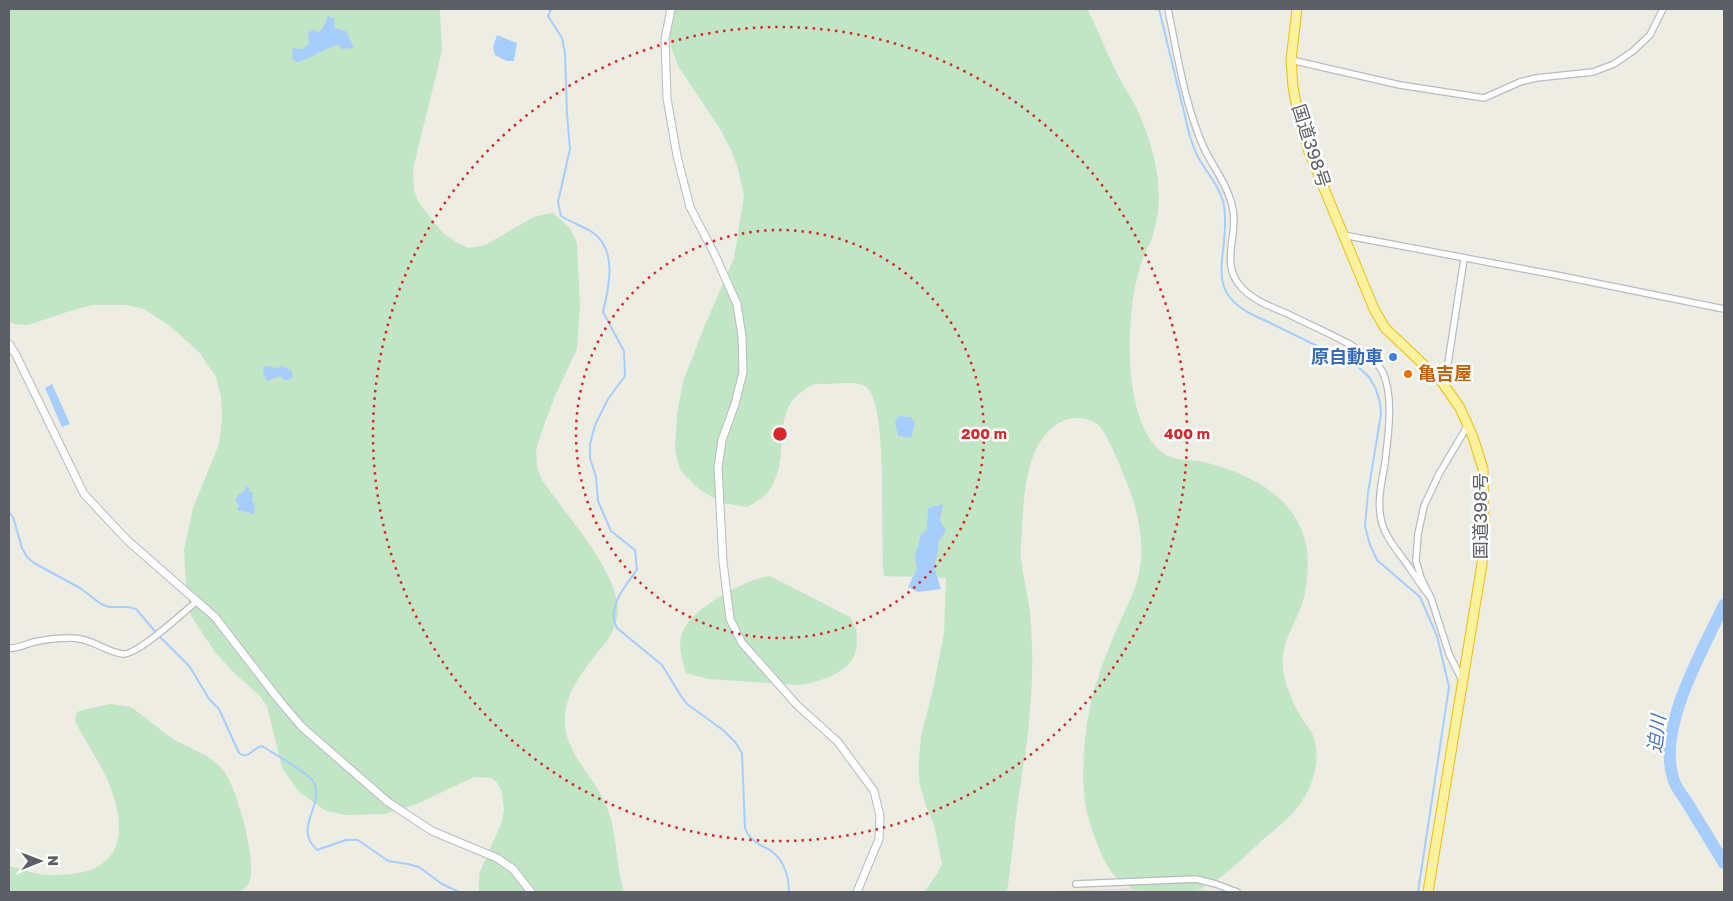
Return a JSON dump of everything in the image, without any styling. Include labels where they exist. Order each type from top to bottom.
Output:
[{"type":"highway","name":"国道398号","points":[[1298,9],[1291,60],[1293,88],[1299,119],[1310,152],[1374,309],[1385,328],[1442,382],[1460,408],[1473,437],[1483,469],[1484,522],[1482,564],[1428,892]]},
{"type":"street","points":[[671,9],[665,39],[667,98],[677,156],[690,207],[715,255],[737,304],[742,336],[742,372],[735,404],[722,440],[718,468],[723,562],[730,618],[742,643],[797,705],[838,742],[874,792],[880,816],[879,839],[857,892]]},
{"type":"street","points":[[1168,9],[1194,120],[1204,148],[1224,182],[1233,207],[1233,233],[1229,262],[1231,270],[1237,282],[1251,296],[1357,349],[1373,360],[1382,372],[1388,391],[1388,418],[1385,462],[1380,487],[1381,519],[1389,540],[1418,584],[1431,598]]},
{"type":"street","points":[[1291,60],[1400,86],[1484,98],[1520,82],[1536,78],[1593,72],[1614,64],[1633,51],[1650,35],[1663,9]]},
{"type":"street","points":[[1344,235],[1724,309]]},
{"type":"street","points":[[1442,382],[1448,363],[1464,258]]},
{"type":"street","points":[[9,344],[84,494],[127,540],[216,617],[279,700],[309,733],[388,802],[432,831],[497,858],[513,869],[531,892]]},
{"type":"street","points":[[1463,682],[1449,654],[1431,598],[1421,578],[1416,561],[1418,534],[1424,506],[1439,474],[1468,425]]},
{"type":"street","points":[[9,648],[16,649],[30,643],[52,638],[75,638],[124,654],[132,652],[148,642],[197,600]]},
{"type":"street","points":[[1076,884],[1196,880],[1216,884],[1236,892]]},
{"type":"shaded area","points":[[1192,886],[1213,892],[1053,892],[1054,891]]},
{"type":"green space","points":[[9,9],[440,9],[442,51],[413,169],[414,190],[419,203],[442,232],[459,244],[469,248],[485,245],[534,217],[553,213],[570,228],[577,243],[580,307],[577,349],[545,422],[536,450],[537,467],[542,480],[597,556],[613,587],[617,602],[616,620],[612,632],[584,671],[569,697],[565,716],[565,729],[574,752],[602,796],[611,818],[624,892],[479,892],[479,874],[501,824],[504,810],[502,792],[492,778],[474,777],[417,804],[385,814],[347,815],[326,811],[299,792],[282,768],[267,706],[259,695],[234,673],[215,652],[191,616],[186,587],[184,550],[193,508],[219,444],[222,418],[221,396],[216,377],[199,352],[170,326],[144,309],[126,305],[93,305],[28,325],[14,324],[9,321]]},
{"type":"green space","points":[[666,9],[1087,9],[1115,69],[1140,116],[1149,139],[1159,187],[1153,236],[1143,258],[1134,292],[1130,330],[1132,385],[1145,431],[1154,445],[1166,455],[1176,459],[1203,462],[1239,473],[1267,489],[1291,511],[1299,524],[1307,547],[1308,572],[1306,589],[1302,604],[1287,638],[1283,665],[1290,696],[1301,718],[1312,733],[1315,742],[1315,770],[1309,789],[1291,815],[1218,879],[1199,889],[1185,893],[1145,892],[1129,887],[1116,877],[1107,865],[1089,820],[1083,783],[1083,765],[1089,713],[1102,665],[1137,581],[1141,557],[1141,541],[1136,509],[1131,493],[1107,438],[1100,427],[1094,422],[1079,418],[1063,421],[1051,429],[1042,440],[1035,453],[1026,483],[1021,555],[1030,613],[1032,686],[1028,737],[1007,892],[924,892],[942,864],[934,825],[919,781],[919,759],[921,736],[944,633],[946,578],[884,576],[881,444],[878,417],[873,397],[865,386],[844,383],[812,385],[795,398],[785,415],[778,473],[771,489],[759,500],[747,507],[722,503],[699,489],[680,470],[675,450],[677,415],[683,381],[734,258],[744,196],[738,168],[731,150],[720,129],[678,66],[671,47]]},
{"type":"green space","points":[[770,576],[850,617],[855,627],[857,644],[851,661],[845,668],[818,681],[800,685],[708,679],[686,673],[680,641],[683,631],[689,622],[708,604],[721,596],[759,578]]},
{"type":"green space","points":[[110,704],[132,708],[169,736],[211,759],[223,770],[229,779],[240,808],[251,859],[249,883],[244,889],[237,892],[9,892],[9,866],[45,875],[73,874],[92,869],[105,862],[114,851],[118,837],[119,821],[115,802],[108,781],[75,721],[79,711]]},
{"type":"water","points":[[328,16],[335,19],[334,28],[346,31],[354,48],[341,49],[339,45],[298,62],[292,59],[293,48],[303,49],[309,44],[308,32],[315,30],[318,33],[323,28]]},
{"type":"water","points":[[497,35],[517,43],[514,61],[507,61],[495,55],[493,47]]},
{"type":"water","points":[[271,366],[274,369],[282,366],[292,371],[293,377],[289,380],[284,380],[280,376],[267,381],[264,376],[263,367]]},
{"type":"water","points":[[52,384],[70,424],[62,427],[45,388]]},
{"type":"water","points":[[898,416],[911,417],[915,423],[911,438],[898,436],[895,422]]},
{"type":"water","points":[[245,486],[249,487],[249,491],[253,493],[254,514],[237,510],[239,505],[236,502],[237,497],[245,490]]},
{"type":"water","points":[[943,504],[940,520],[946,531],[938,542],[934,567],[941,589],[918,592],[908,587],[917,569],[915,556],[921,535],[927,530],[928,508]]},
{"type":"waterway","points":[[551,9],[548,16],[562,38],[565,53],[570,149],[558,202],[561,216],[592,232],[606,248],[610,269],[603,312],[624,351],[625,376],[608,399],[595,425],[590,444],[590,458],[596,477],[598,501],[611,531],[635,550],[637,570],[618,598],[615,605],[614,620],[617,628],[662,665],[687,704],[723,730],[735,742],[742,753],[745,828],[752,839],[776,854],[786,872],[789,892]]},
{"type":"waterway","points":[[1159,9],[1190,137],[1197,155],[1216,186],[1224,206],[1225,224],[1222,272],[1224,286],[1230,298],[1243,309],[1356,365],[1369,377],[1376,389],[1381,414],[1368,493],[1365,526],[1370,545],[1377,560],[1420,597],[1437,636],[1449,687],[1418,892]]},
{"type":"waterway","points":[[9,512],[13,517],[22,548],[27,557],[34,563],[80,588],[101,604],[109,607],[136,609],[159,636],[190,667],[209,699],[219,709],[239,753],[245,755],[262,746],[310,777],[316,788],[316,796],[308,826],[308,834],[317,850],[346,840],[358,840],[388,861],[419,867],[442,884],[459,892]]},
{"type":"waterway","name":"迫川","points":[[1724,605],[1694,666],[1685,689],[1671,736],[1670,758],[1675,785],[1724,863]]},
{"type":"place","name":"原自動車","points":[[1393,357]]},
{"type":"place","name":"亀吉屋","points":[[1408,374]]}]
